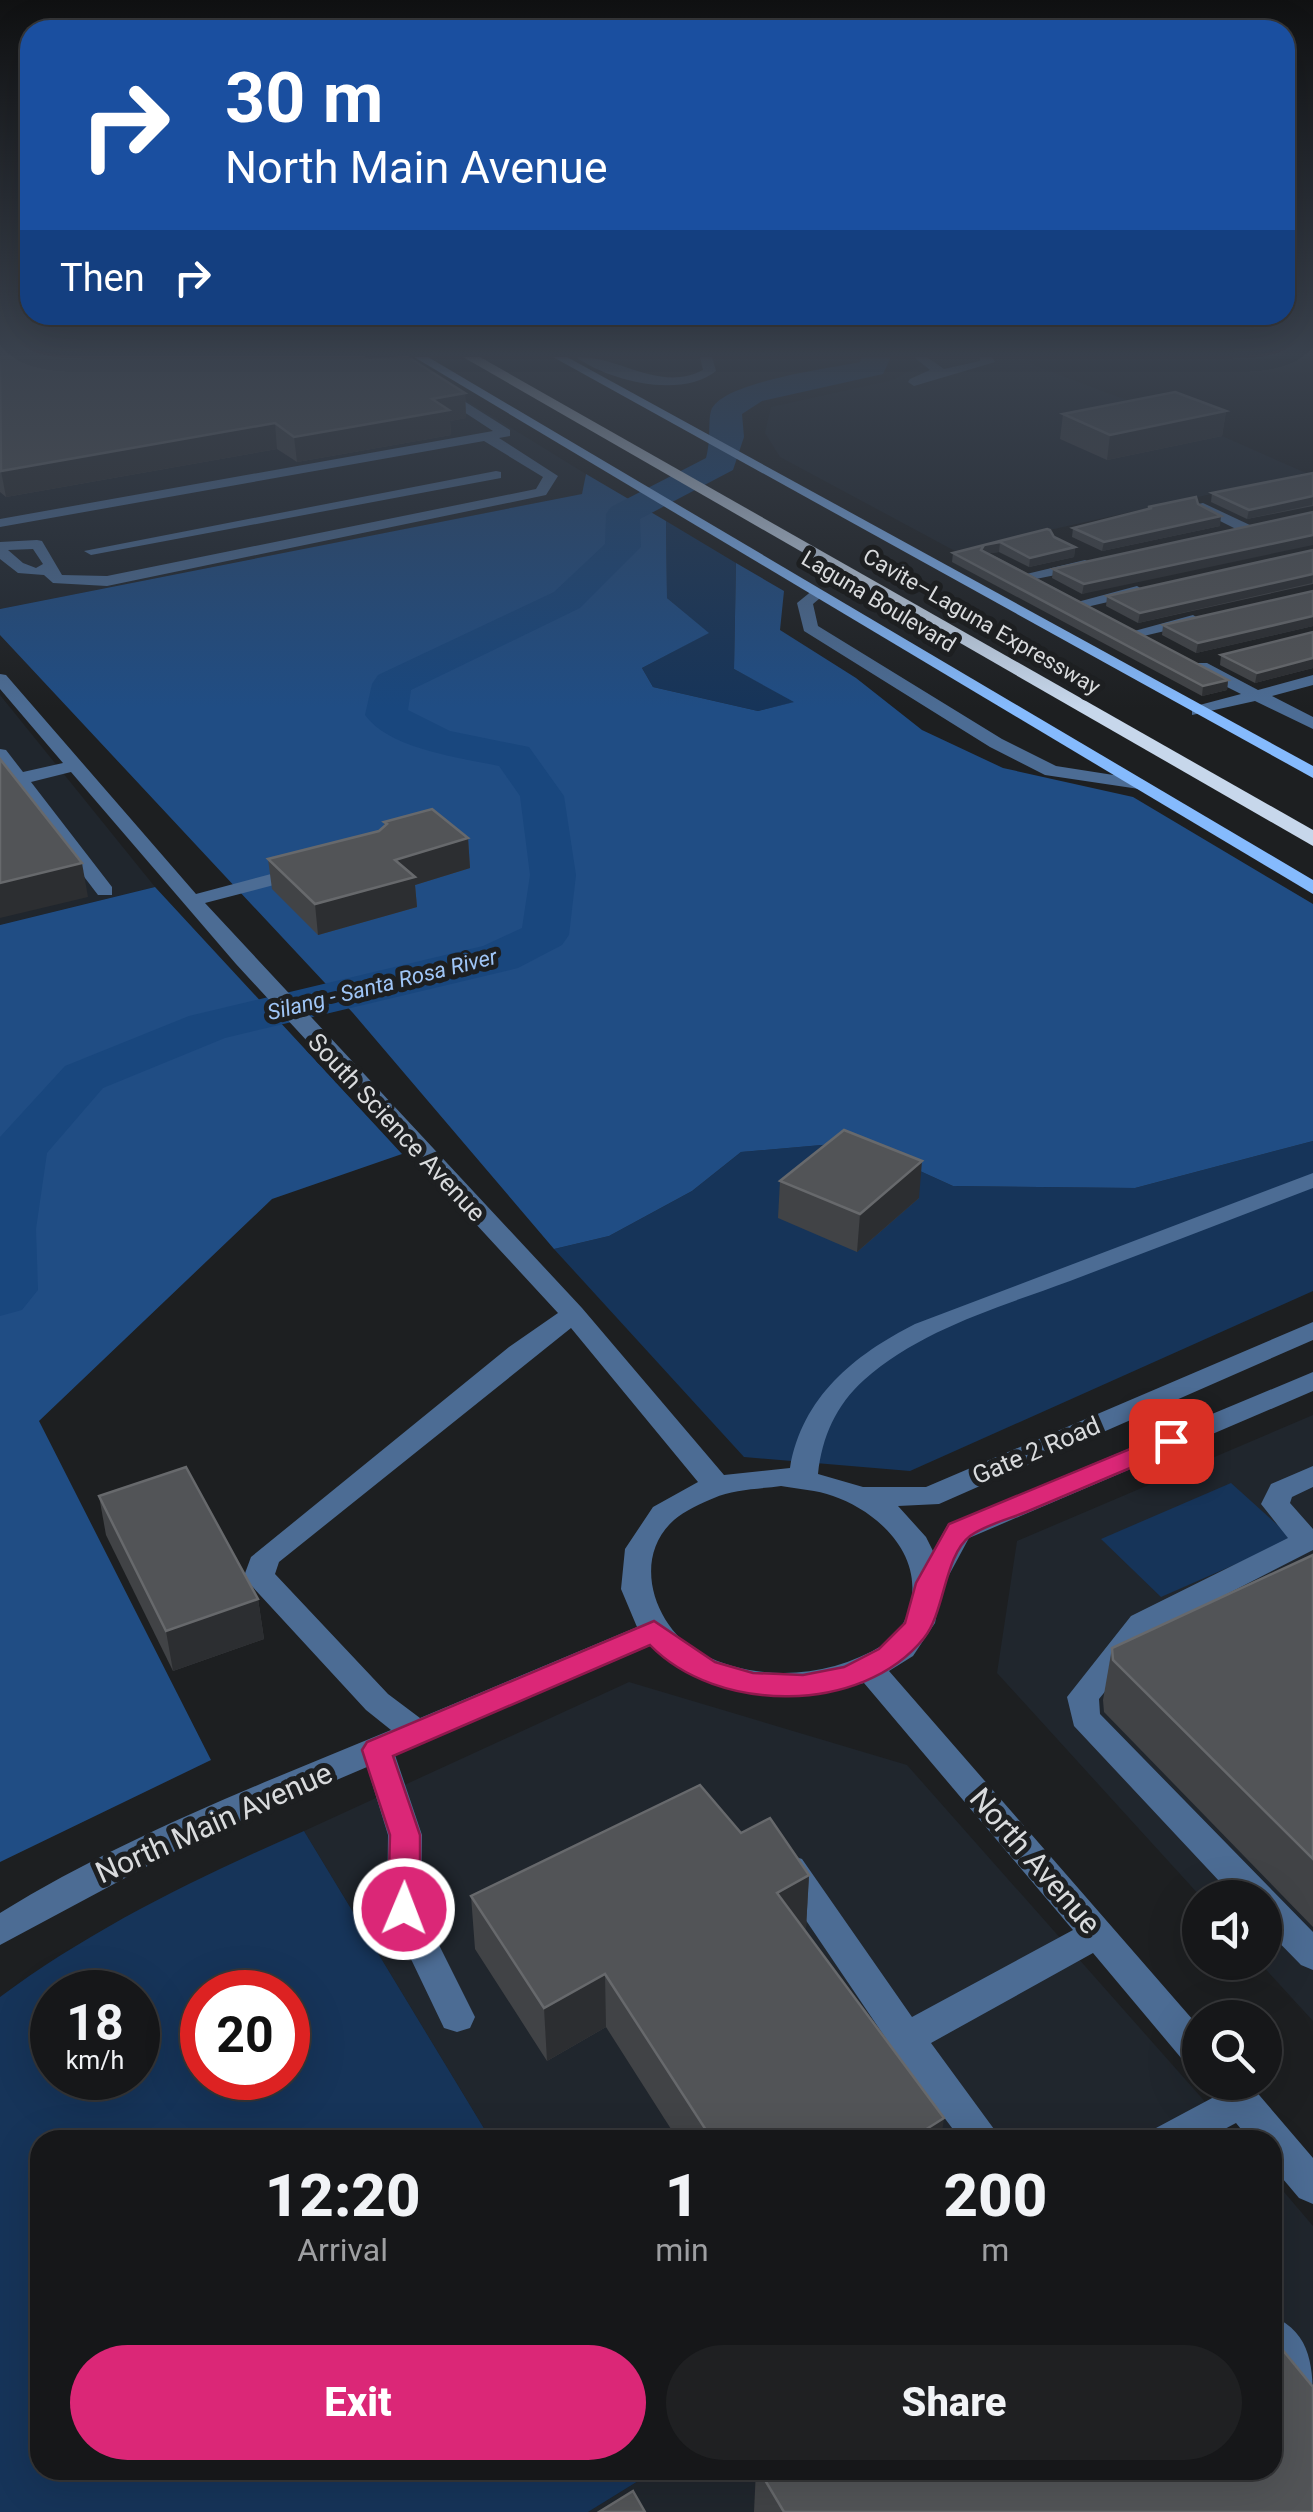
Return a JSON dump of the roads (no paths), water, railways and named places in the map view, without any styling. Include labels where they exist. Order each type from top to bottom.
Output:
[{"type":"highway","name":"Cavite–Laguna Expressway","points":[[670,474],[1313,839]]},
{"type":"highway","name":"Cavite–Laguna Expressway","points":[[709,474],[1313,816]]},
{"type":"main road","name":"Laguna Boulevard","points":[[616,474],[1313,888]]},
{"type":"main road","points":[[771,474],[1313,773]]},
{"type":"street","points":[[0,523],[273,474]]},
{"type":"street","points":[[279,498],[408,474]]},
{"type":"street","points":[[48,570],[58,580],[107,580],[542,492],[551,476],[548,474]]},
{"type":"street","points":[[90,551],[496,475]]},
{"type":"street","points":[[230,482],[244,492]]},
{"type":"street","points":[[104,564],[510,486]]},
{"type":"street","points":[[260,502],[296,527]]},
{"type":"street","points":[[1203,508],[1254,528],[1214,537]]},
{"type":"street","points":[[36,544],[52,566],[48,570],[20,571],[0,548],[36,544]]},
{"type":"street","points":[[1026,576],[1102,561],[1074,547]]},
{"type":"street","points":[[1009,567],[1313,724]]},
{"type":"street","points":[[1064,597],[1150,588]]},
{"type":"street","points":[[818,593],[805,603],[810,628],[996,743],[1052,770],[1139,784]]},
{"type":"street","points":[[1121,626],[1206,617]]},
{"type":"street","points":[[1178,655],[1226,654]]},
{"type":"street","name":"South Science Avenue","points":[[0,679],[242,960],[573,1314],[716,1484]]},
{"type":"street","points":[[1198,711],[1313,680]]},
{"type":"street","points":[[0,754],[106,891]]},
{"type":"street","points":[[0,783],[75,766]]},
{"type":"street","points":[[191,901],[318,867]]},
{"type":"street","points":[[803,1478],[805,1456],[822,1413],[838,1391],[880,1356],[959,1316],[1313,1180]]},
{"type":"street","points":[[417,1734],[377,1702],[260,1576],[266,1556],[518,1352],[573,1314]]},
{"type":"street","name":"Gate 2 Road","points":[[865,1496],[929,1496],[1313,1330]]},
{"type":"street","name":"Gate 2 Road","points":[[930,1583],[958,1530],[1313,1381]]},
{"type":"street","points":[[758,1476],[803,1478],[865,1496],[899,1520],[911,1534],[928,1566],[930,1583],[924,1615],[915,1630],[889,1656],[869,1668],[803,1686],[753,1683],[706,1670],[668,1646],[654,1632],[636,1601],[632,1568],[642,1538],[666,1512],[716,1484],[758,1476]]},
{"type":"street","points":[[1241,1880],[1085,1718],[1083,1697],[1142,1624],[1310,1543],[1274,1504],[1282,1490],[1313,1476]]},
{"type":"street","name":"North Main Avenue","points":[[0,1931],[51,1899],[151,1847],[654,1632]]},
{"type":"street","name":"North Avenue","points":[[869,1668],[1182,2033]]},
{"type":"street","points":[[377,1750],[405,1835],[404,1909],[457,2018]]},
{"type":"street","points":[[778,1850],[906,2038],[975,2130]]},
{"type":"street","points":[[1282,1924],[1313,1956]]},
{"type":"street","points":[[906,2038],[1097,1934]]},
{"type":"street","points":[[1183,2130],[1222,2100]]},
{"type":"street","points":[[1240,2100],[1265,2130]]},
{"type":"street","points":[[1282,2150],[1313,2186]]},
{"type":"street","points":[[1282,2348],[1313,2389]]},
{"type":"waterway","name":"Silang - Santa Rosa River","points":[[0,1297],[7,1290],[6,1229],[19,1150],[84,1077],[207,1027],[500,957],[545,935],[553,875],[542,796],[514,756],[438,741],[386,715],[392,684],[567,600],[623,547],[623,514],[699,474]]}]
